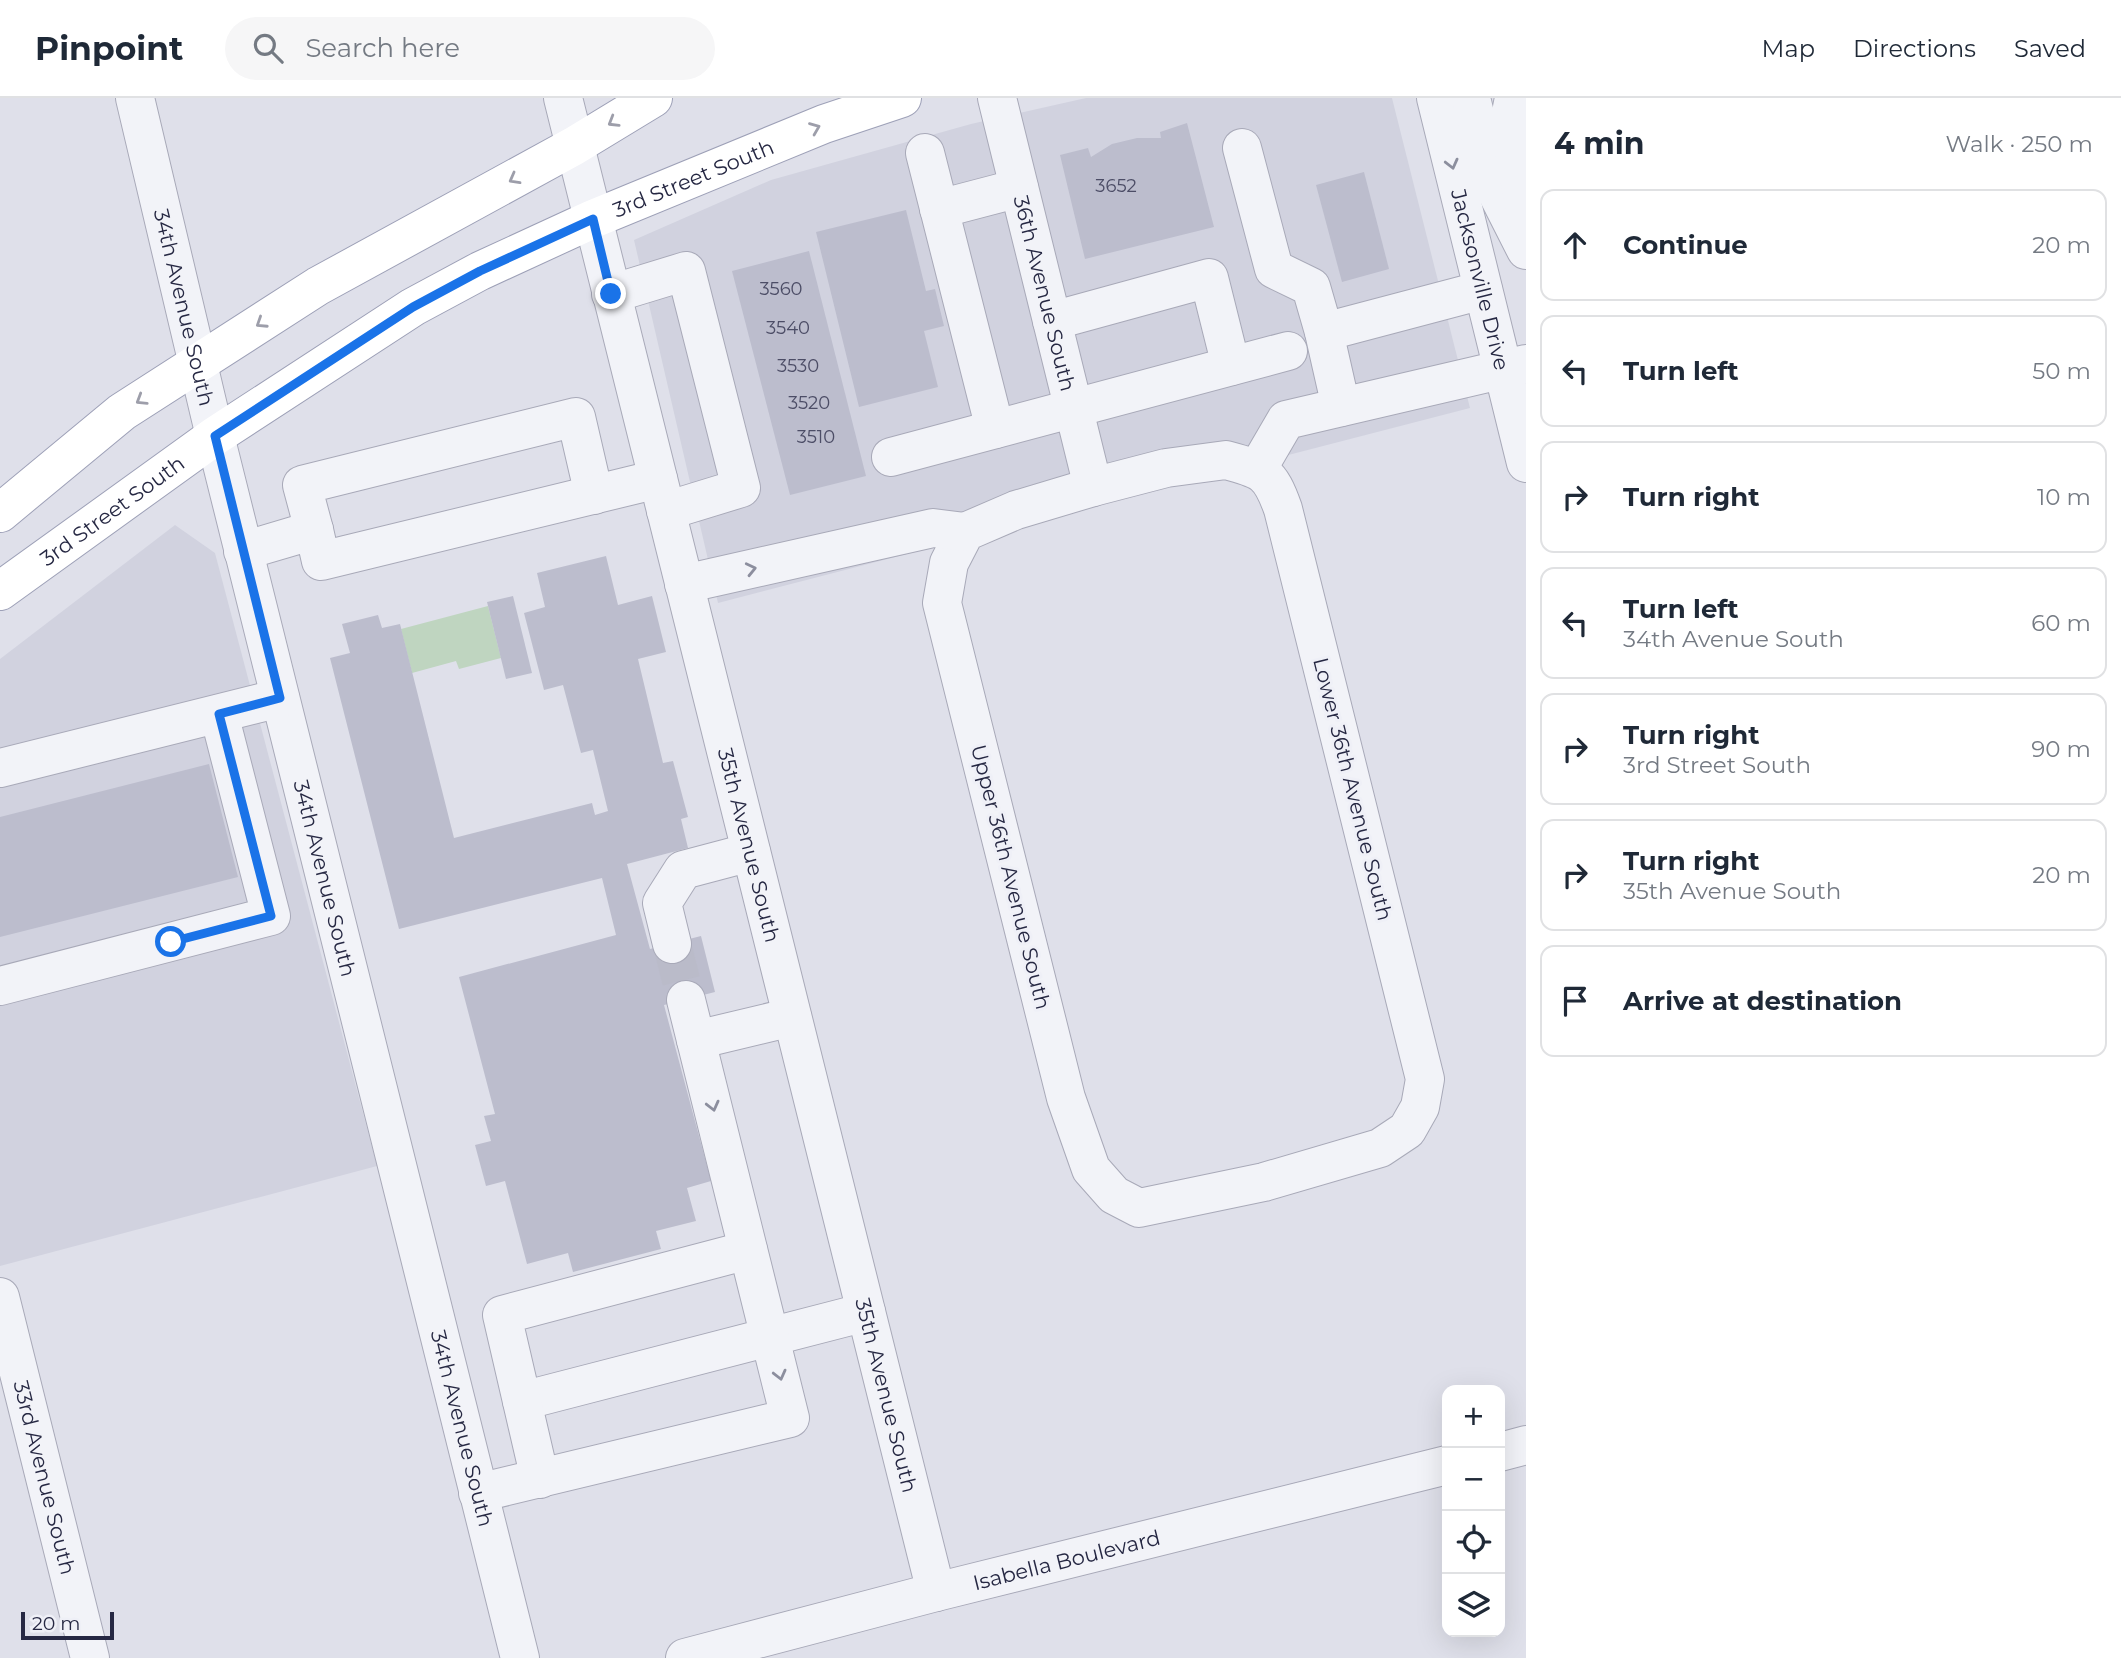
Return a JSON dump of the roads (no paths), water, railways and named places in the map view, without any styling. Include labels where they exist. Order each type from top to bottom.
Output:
[{"type":"main road","points":[[0,513],[122,412],[318,286],[574,146],[653,98]]},
{"type":"main road","name":"3rd Street South","points":[[0,591],[215,436],[413,307],[480,271],[593,219],[824,124],[902,98]]},
{"type":"street","name":"34th Avenue South","points":[[135,98],[243,551],[520,1658]]},
{"type":"street","name":"35th Avenue South","points":[[563,98],[936,1592]]},
{"type":"street","name":"36th Avenue South","points":[[998,98],[1093,487]]},
{"type":"street","name":"Jacksonville Drive","points":[[1436,98],[1483,290],[1514,367],[1526,463]]},
{"type":"street","name":"Jacksonville Drive","points":[[1471,98],[1492,183],[1526,250]]},
{"type":"street","points":[[1514,98],[1509,123],[1526,215]]},
{"type":"street","points":[[1242,148],[1274,269],[1311,287],[1341,407]]},
{"type":"street","points":[[925,153],[995,429]]},
{"type":"street","points":[[939,209],[1019,188]]},
{"type":"street","points":[[594,495],[576,417],[302,485],[321,561],[594,495],[662,495],[741,488],[686,271],[611,294]]},
{"type":"street","points":[[1052,321],[1209,278],[1231,366]]},
{"type":"street","points":[[1324,332],[1483,290]]},
{"type":"street","points":[[891,457],[1288,351]]},
{"type":"street","points":[[684,584],[933,528],[965,532],[1016,510],[1166,468],[1226,460],[1258,468],[1286,420],[1514,367]]},
{"type":"street","name":"Lower 36th Avenue South","points":[[1258,468],[1275,485],[1283,509],[1425,1079],[1420,1107],[1407,1130],[1380,1148],[1264,1182]]},
{"type":"street","points":[[243,551],[314,530]]},
{"type":"street","name":"Upper 36th Avenue South","points":[[965,532],[949,563],[942,603],[1066,1098],[1091,1169],[1114,1195],[1139,1208],[1264,1182]]},
{"type":"street","points":[[0,768],[280,698]]},
{"type":"street","points":[[0,986],[271,916],[219,714]]},
{"type":"street","points":[[671,944],[662,903],[683,870],[751,852]]},
{"type":"street","points":[[478,1493],[790,1418],[686,1000]]},
{"type":"street","points":[[696,1040],[792,1017]]},
{"type":"street","points":[[540,1479],[502,1315],[748,1250]]},
{"type":"street","name":"33rd Avenue South","points":[[0,1297],[90,1658]]},
{"type":"street","points":[[522,1401],[866,1312]]},
{"type":"street","points":[[1505,1451],[1526,1445]]},
{"type":"street","name":"Isabella Boulevard","points":[[685,1658],[936,1592],[1442,1466]]},
{"type":"tunnel","points":[[672,944],[686,1000]]}]
